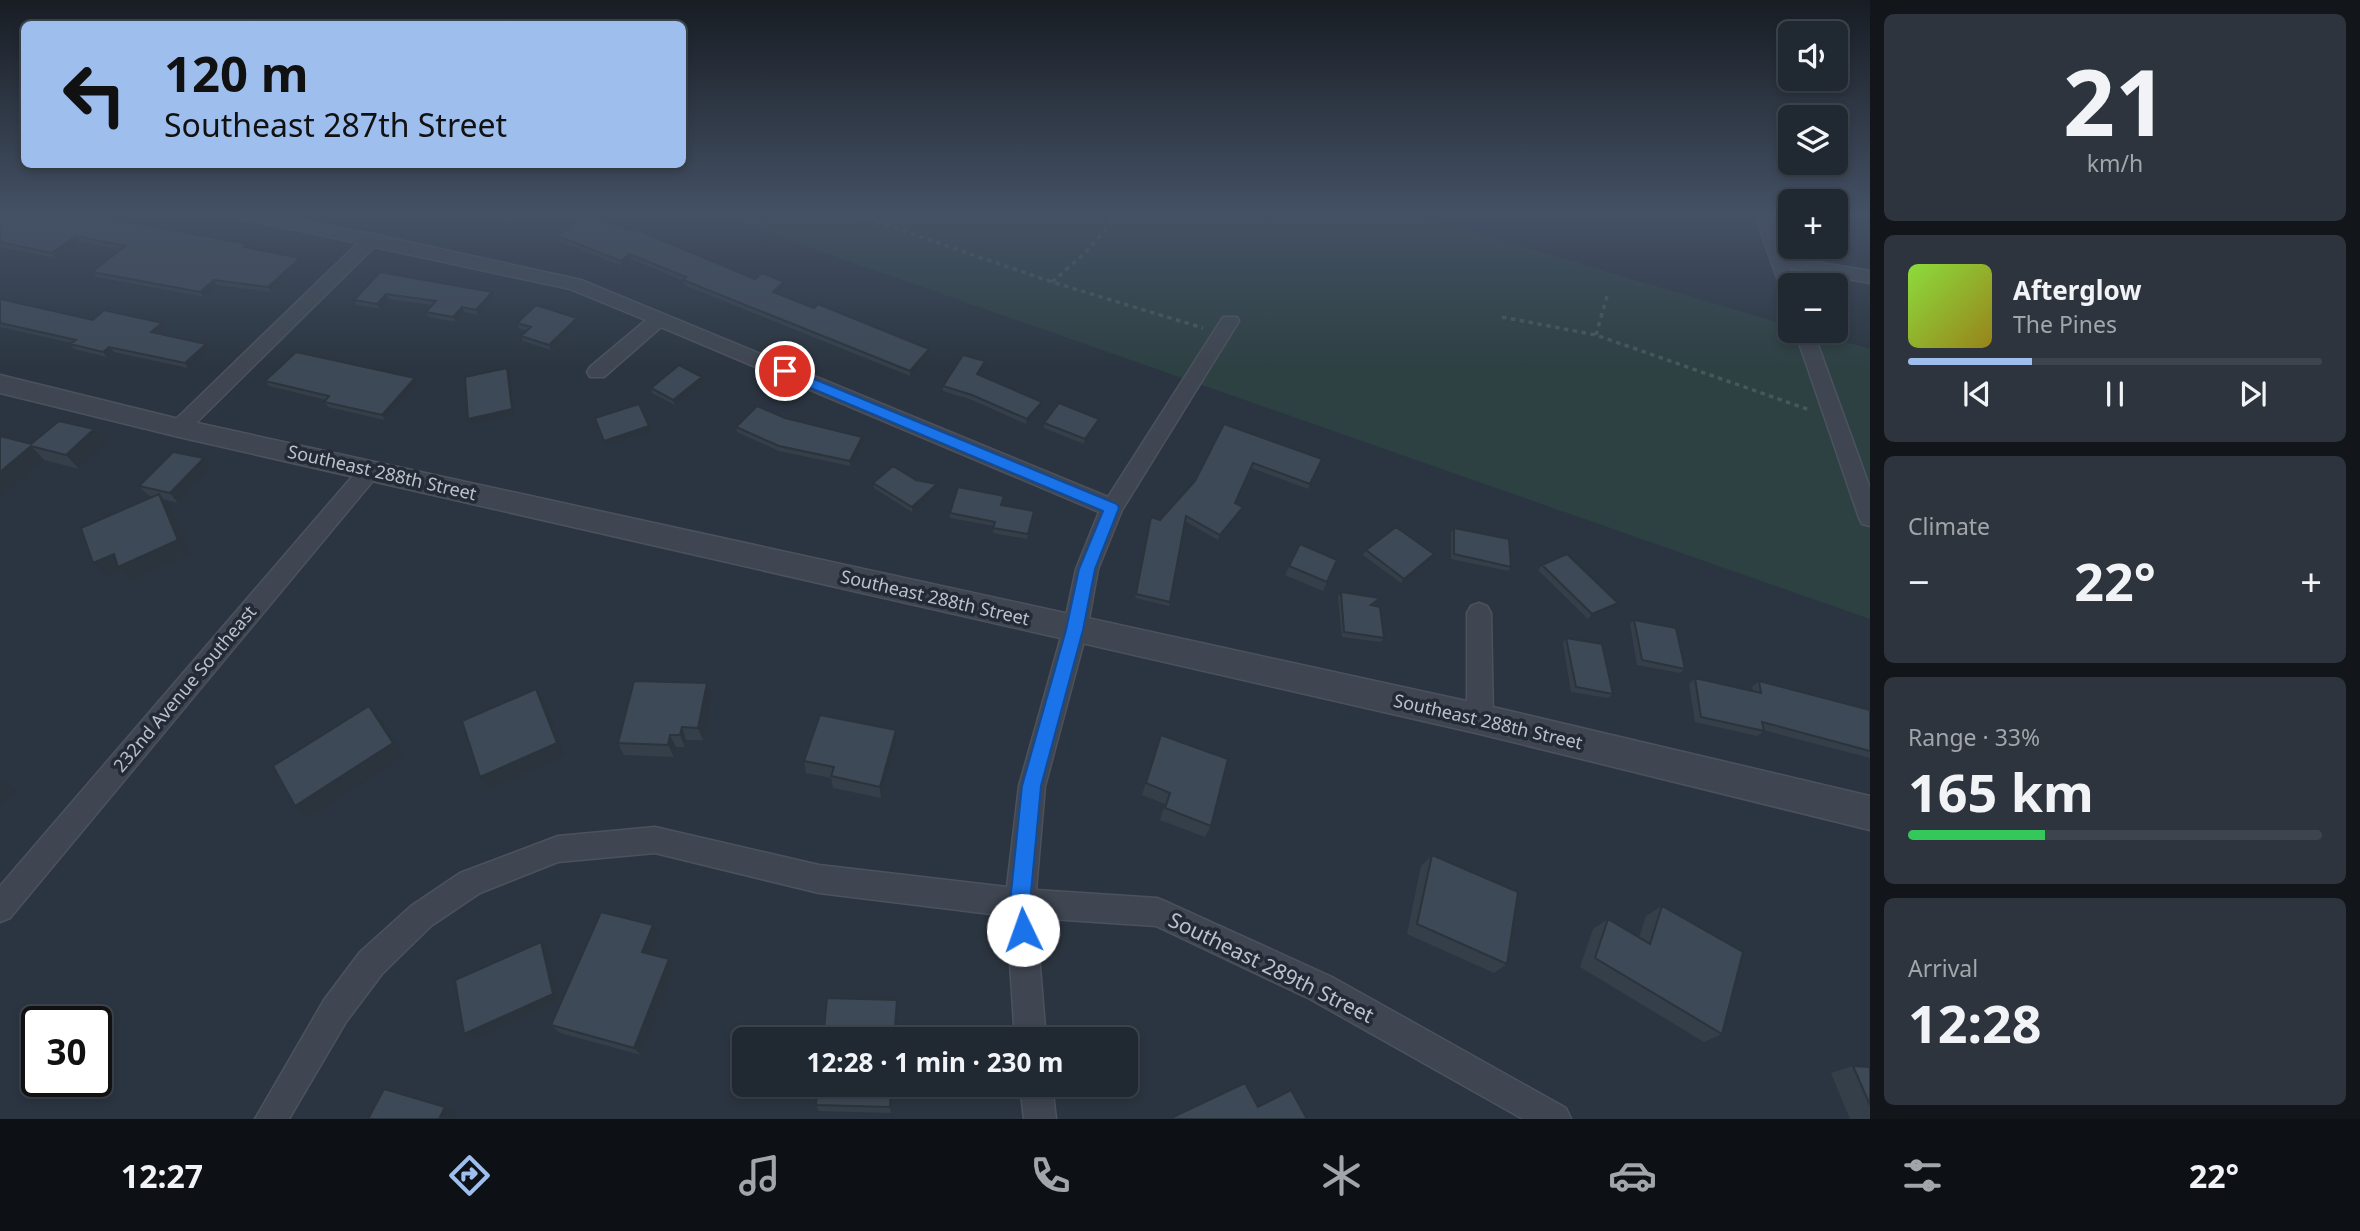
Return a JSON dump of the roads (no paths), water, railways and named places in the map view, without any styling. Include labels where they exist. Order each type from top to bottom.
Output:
[{"type":"street","points":[[180,428],[345,265]]},
{"type":"street","points":[[490,265],[575,284],[1112,508]]},
{"type":"street","points":[[1803,265],[1870,277]]},
{"type":"street","points":[[597,372],[659,319]]},
{"type":"street","points":[[1030,1027],[1020,903],[1032,786],[1075,630],[1087,569],[1112,508],[1226,327]]},
{"type":"street","points":[[1808,343],[1870,518]]},
{"type":"street","name":"Southeast 288th Street","points":[[2,386],[1075,630],[1480,719],[1870,813]]},
{"type":"street","name":"232nd Avenue Southeast","points":[[0,908],[370,470]]},
{"type":"street","points":[[1479,614],[1480,719]]},
{"type":"street","name":"Southeast 289th Street","points":[[470,883],[558,849],[655,840],[820,879],[1020,903],[1157,912],[1321,988],[1555,1119]]},
{"type":"street","points":[[271,1119],[335,1011],[371,963],[421,916],[470,883]]},
{"type":"street","points":[[1037,1097],[1040,1119]]}]
